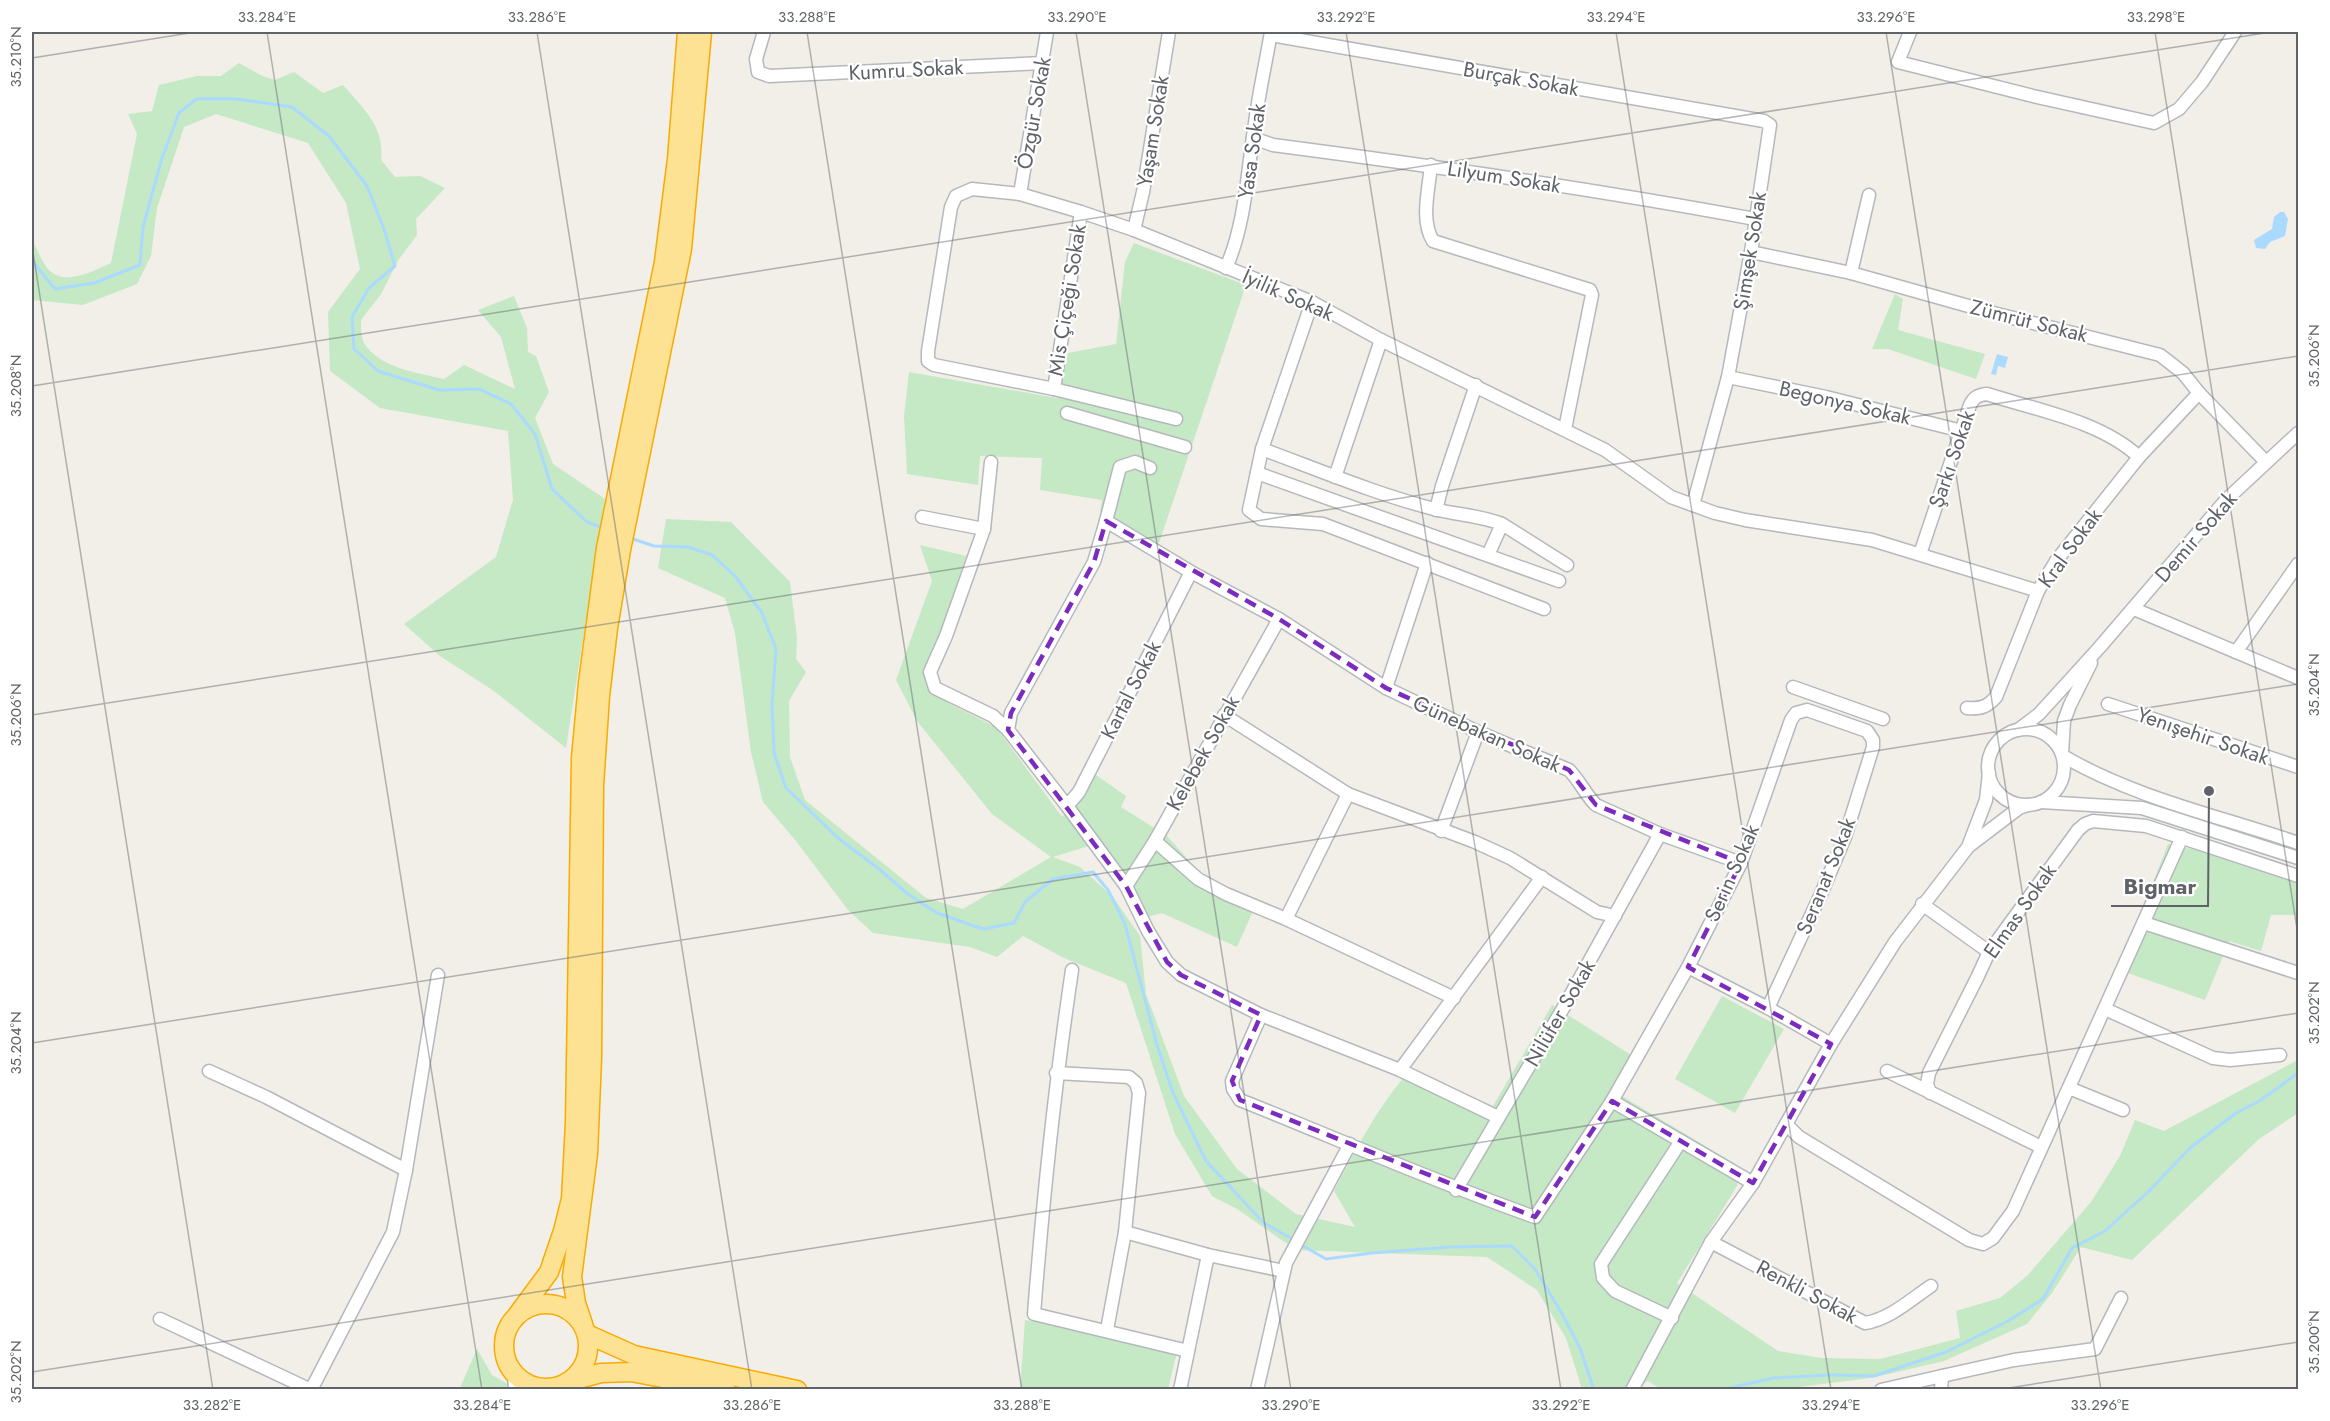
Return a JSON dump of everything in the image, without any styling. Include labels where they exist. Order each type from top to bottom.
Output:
[{"type":"highway","points":[[687,32],[677,159],[664,261],[614,549],[593,637],[581,758],[575,1123],[571,1199],[549,1272],[510,1324],[505,1336],[504,1349],[514,1382],[524,1382],[536,1388],[549,1389],[601,1373],[631,1372],[726,1389]]},
{"type":"highway","points":[[620,515],[682,249],[702,32]]},
{"type":"highway","points":[[565,1385],[585,1365],[589,1344],[576,1303],[572,1277],[588,1154],[592,1058],[594,786],[614,549]]},
{"type":"highway","points":[[518,1314],[535,1305],[553,1304],[570,1311],[585,1329],[634,1355],[797,1389]]},
{"type":"street","name":"Kumru Sokak","points":[[764,32],[756,59],[758,72],[769,76],[1042,63]]},
{"type":"street","name":"Özgür Sokak","points":[[1020,194],[1047,32]]},
{"type":"street","name":"Yaşam Sokak","points":[[1134,230],[1143,192],[1169,32]]},
{"type":"street","points":[[1910,32],[1898,62],[2154,123],[2179,109],[2202,82],[2235,32]]},
{"type":"street","name":"Burçak Sokak","points":[[1271,33],[1764,121],[1770,125]]},
{"type":"street","name":"Yasa Sokak","points":[[1226,268],[1235,249],[1245,199],[1271,33]]},
{"type":"street","name":"Şimşek Sokak","points":[[1693,505],[1728,377],[1751,252],[1770,125]]},
{"type":"street","name":"Lilyum Sokak","points":[[1253,138],[1273,145],[1431,165],[1665,202],[1755,219]]},
{"type":"street","points":[[1431,165],[1426,217],[1427,231],[1433,242],[1590,290],[1592,295],[1565,429]]},
{"type":"street","name":"İyilik Sokak","points":[[1054,389],[934,365],[928,361],[951,207],[956,196],[972,189],[1020,194],[1081,212],[1134,230],[1311,302],[1381,340],[1605,450],[1671,497],[1715,513],[1745,520],[1872,540],[2038,591]]},
{"type":"street","points":[[1851,273],[1869,195]]},
{"type":"street","name":"Mis Çiçeği Sokak","points":[[1054,389],[1081,212]]},
{"type":"street","name":"Zümrüt Sokak","points":[[1751,252],[1851,273],[1997,314],[2147,350],[2172,363],[2266,462]]},
{"type":"street","points":[[1311,302],[1262,449],[1249,510],[1261,519],[1323,524],[1544,609]]},
{"type":"street","points":[[1335,477],[1381,340]]},
{"type":"street","name":"Begonya Sokak","points":[[1728,377],[1826,397],[1962,431]]},
{"type":"street","points":[[1436,510],[1476,385]]},
{"type":"street","points":[[1054,389],[1176,419]]},
{"type":"street","name":"Kral Sokak","points":[[1967,708],[1979,709],[1989,705],[1996,697],[2038,591],[2056,561],[2139,457],[2199,393]]},
{"type":"street","name":"Şarkı Sokak","points":[[1920,554],[1974,398],[1987,394],[2089,427],[2124,443],[2139,457]]},
{"type":"street","points":[[1067,413],[1185,447]]},
{"type":"street","name":"Demir Sokak","points":[[2018,730],[2039,714],[2099,648],[2226,500],[2298,433]]},
{"type":"street","points":[[1262,449],[1335,477],[1436,510],[1484,517],[1502,524],[1567,565]]},
{"type":"street","points":[[991,462],[984,529],[946,636],[930,672],[935,688],[993,716],[1008,730],[1126,886],[1148,931],[1167,962],[1181,975],[1261,1015],[1400,1070],[1498,1117]]},
{"type":"street","points":[[1008,730],[1011,713],[1094,562],[1120,467],[1135,462],[1150,468]]},
{"type":"street","points":[[1257,473],[1559,581]]},
{"type":"street","points":[[922,517],[984,529]]},
{"type":"street","name":"Günebakan Sokak","points":[[1106,521],[1191,572],[1279,619],[1386,688],[1478,732],[1569,770],[1577,778],[1587,797],[1596,804],[1660,834],[1741,863]]},
{"type":"street","points":[[1488,555],[1502,524]]},
{"type":"street","points":[[1386,688],[1427,563]]},
{"type":"street","points":[[2236,652],[2298,564]]},
{"type":"street","name":"Kartal Sokak","points":[[1067,806],[1079,792],[1191,572]]},
{"type":"street","points":[[2134,609],[2298,678]]},
{"type":"street","name":"Kelebek Sokak","points":[[1126,886],[1155,841],[1279,619]]},
{"type":"street","name":"Demir Sokak","points":[[2062,755],[2064,721],[2099,648]]},
{"type":"street","points":[[1792,687],[1883,719]]},
{"type":"street","name":"Yenışehir Sokak","points":[[2108,704],[2298,767]]},
{"type":"street","name":"Serin Sokak","points":[[1456,1190],[1535,1217],[1612,1101],[1688,967],[1741,863],[1791,720],[1796,713],[1807,710],[1867,731],[1873,740]]},
{"type":"street","points":[[1224,715],[1348,794],[1475,842],[1510,858],[1597,912],[1615,916]]},
{"type":"street","points":[[1632,1389],[1712,1242],[1753,1183],[1831,1044],[1895,942],[1968,847],[2019,808],[2036,803],[2058,788],[2063,778],[2062,755],[2057,744],[2049,736],[2039,731],[2018,730],[1998,741],[1989,762],[1986,800],[1968,847]]},
{"type":"street","points":[[1441,831],[1478,732]]},
{"type":"street","name":"Seranat Sokak","points":[[1768,1008],[1845,837],[1873,747],[1873,740]]},
{"type":"street","points":[[2062,755],[2096,775],[2145,794],[2298,843]]},
{"type":"street","points":[[1989,773],[1992,784],[1999,793],[2019,804],[2142,808],[2298,858]]},
{"type":"street","points":[[1286,919],[1348,794]]},
{"type":"street","name":"Elmas Sokak","points":[[1930,1093],[1927,1084],[1929,1073],[1989,951],[2078,830],[2085,824],[2093,821],[2146,826],[2298,876]]},
{"type":"street","name":"Nilüfer Sokak","points":[[1456,1190],[1660,834]]},
{"type":"street","points":[[2226,852],[2232,836]]},
{"type":"street","points":[[1786,1124],[1799,1137],[1969,1240],[1983,1244],[1993,1238],[2013,1211],[2182,837]]},
{"type":"street","points":[[1155,841],[1198,879],[1226,894],[1286,919],[1454,998]]},
{"type":"street","points":[[1400,1070],[1542,878]]},
{"type":"street","points":[[1923,904],[1989,951]]},
{"type":"street","points":[[2144,923],[2298,973]]},
{"type":"street","points":[[1688,967],[1768,1008],[1831,1044]]},
{"type":"street","points":[[1072,970],[1056,1073],[1034,1314],[1188,1351]]},
{"type":"street","points":[[160,1319],[311,1389],[393,1232],[406,1170],[438,975]]},
{"type":"street","points":[[2105,1009],[2213,1058],[2230,1060],[2280,1055]]},
{"type":"street","points":[[1261,1015],[1232,1081],[1233,1089],[1240,1100],[1456,1190]]},
{"type":"street","points":[[209,1071],[266,1097],[406,1170]]},
{"type":"street","points":[[1887,1071],[2042,1147]]},
{"type":"street","points":[[1056,1073],[1129,1077],[1136,1083],[1139,1093],[1125,1232],[1107,1330]]},
{"type":"street","points":[[2068,1088],[2123,1110]]},
{"type":"street","points":[[1612,1101],[1753,1183]]},
{"type":"street","points":[[1672,1318],[1615,1291],[1603,1278],[1601,1264],[1681,1141]]},
{"type":"street","points":[[1257,1389],[1285,1267],[1350,1144]]},
{"type":"street","points":[[1125,1232],[1208,1255],[1285,1267]]},
{"type":"street","name":"Renkli Sokak","points":[[1712,1242],[1865,1323],[1877,1321],[1893,1313],[1931,1286]]},
{"type":"street","points":[[1180,1389],[1208,1255]]},
{"type":"street","points":[[1881,1389],[2014,1360],[2095,1349],[2121,1298]]},
{"type":"street","points":[[1941,1389],[1942,1376]]},
{"type":"highlighted area","points":[[1106,521],[1279,619],[1386,688],[1569,770],[1596,805],[1741,863],[1688,967],[1831,1044],[1753,1183],[1612,1101],[1535,1217],[1240,1100],[1232,1081],[1261,1015],[1181,975],[1167,962],[1126,886],[1008,730],[1011,713],[1094,562]]},
{"type":"green space","points":[[239,63],[262,76],[275,80],[294,72],[323,93],[343,85],[371,119],[380,138],[381,160],[395,177],[420,176],[445,188],[416,219],[417,235],[399,259],[381,294],[361,320],[363,341],[379,358],[411,372],[444,379],[464,365],[515,389],[501,337],[478,310],[514,296],[527,328],[528,352],[536,356],[549,392],[535,418],[553,464],[605,499],[566,748],[494,691],[440,656],[404,624],[496,557],[513,500],[508,431],[380,408],[330,371],[328,312],[360,269],[346,203],[308,143],[216,114],[184,127],[157,208],[151,256],[137,284],[83,305],[32,300],[32,239],[45,265],[59,276],[85,274],[111,263],[137,134],[128,114],[152,111],[159,85],[197,76],[221,76]]},
{"type":"green space","points":[[1134,243],[1246,285],[1159,543],[1100,511],[1102,500],[1040,490],[1042,458],[980,456],[978,485],[907,474],[904,416],[909,372],[1057,398],[1068,353],[1116,344],[1125,262]]},
{"type":"green space","points":[[1895,294],[1903,299],[1898,330],[1985,354],[1976,379],[1888,349],[1872,349]]},
{"type":"green space","points":[[666,519],[731,522],[790,582],[797,638],[796,659],[806,672],[789,701],[790,757],[805,800],[926,898],[963,909],[1051,857],[992,814],[917,721],[896,680],[932,581],[920,545],[966,556],[925,682],[950,704],[996,727],[1062,817],[1096,775],[1126,796],[1121,807],[1167,836],[1204,877],[1257,902],[1237,947],[1162,913],[1144,918],[1092,845],[1053,857],[1080,867],[1113,897],[1140,936],[1146,994],[1184,1096],[1237,1169],[1296,1214],[1355,1227],[1334,1191],[1378,1113],[1399,1083],[1410,1071],[1493,1106],[1552,1005],[1636,1058],[1612,1090],[1742,1168],[1737,1186],[1677,1283],[1778,1351],[1821,1358],[1880,1359],[1960,1338],[1956,1311],[2000,1298],[2028,1275],[2091,1202],[2120,1156],[2135,1120],[2164,1131],[2298,1060],[2298,1113],[2259,1139],[2132,1260],[2081,1247],[2052,1293],[2027,1324],[1944,1361],[1871,1378],[1782,1389],[1661,1389],[1648,1381],[1634,1389],[1582,1389],[1566,1338],[1537,1290],[1487,1257],[1296,1250],[1237,1209],[1212,1196],[1175,1134],[1126,983],[1064,958],[1023,936],[997,957],[970,947],[873,933],[848,910],[796,841],[763,802],[751,752],[735,633],[725,598],[658,568]]},
{"type":"green space","points":[[2168,844],[2230,857],[2298,881],[2298,915],[2271,915],[2261,951],[2229,941],[2205,1000],[2119,970]]},
{"type":"green space","points":[[1722,996],[1784,1029],[1735,1113],[1675,1079]]},
{"type":"green space","points":[[1025,1320],[1178,1348],[1168,1389],[1020,1390]]},
{"type":"green space","points":[[477,1349],[492,1375],[516,1389],[459,1390]]},
{"type":"water","points":[[2284,212],[2288,219],[2285,236],[2270,242],[2265,249],[2256,248],[2254,240],[2272,229],[2274,217]]},
{"type":"water","points":[[1997,354],[2008,357],[2005,368],[1998,366],[1996,375],[1991,374]]},
{"type":"waterway","points":[[32,261],[55,289],[94,283],[140,265],[143,227],[162,158],[179,113],[196,99],[236,99],[292,107],[329,136],[367,186],[384,229],[395,266],[369,288],[352,317],[354,349],[378,371],[439,390],[479,389],[511,404],[535,434],[552,489],[587,522],[604,528]]},
{"type":"waterway","points":[[630,538],[654,546],[688,547],[712,555],[735,576],[762,613],[776,649],[772,704],[774,753],[786,788],[838,838],[908,894],[937,913],[983,929],[1014,923],[1025,902],[1053,879],[1093,872],[1108,890],[1125,924],[1157,1045],[1173,1093],[1206,1161],[1264,1223],[1294,1240]]},
{"type":"waterway","points":[[1721,1390],[1773,1378],[1831,1375],[1874,1376],[1946,1352],[2008,1321],[2043,1299],[2072,1248],[2105,1231],[2149,1191],[2190,1148],[2236,1113],[2261,1100],[2298,1073]]},
{"type":"waterway","points":[[1300,1244],[1326,1259],[1449,1247],[1512,1246],[1535,1269],[1561,1312],[1580,1348],[1594,1390]]},
{"type":"place","name":"Bigmar","points":[[2209,791]]}]
